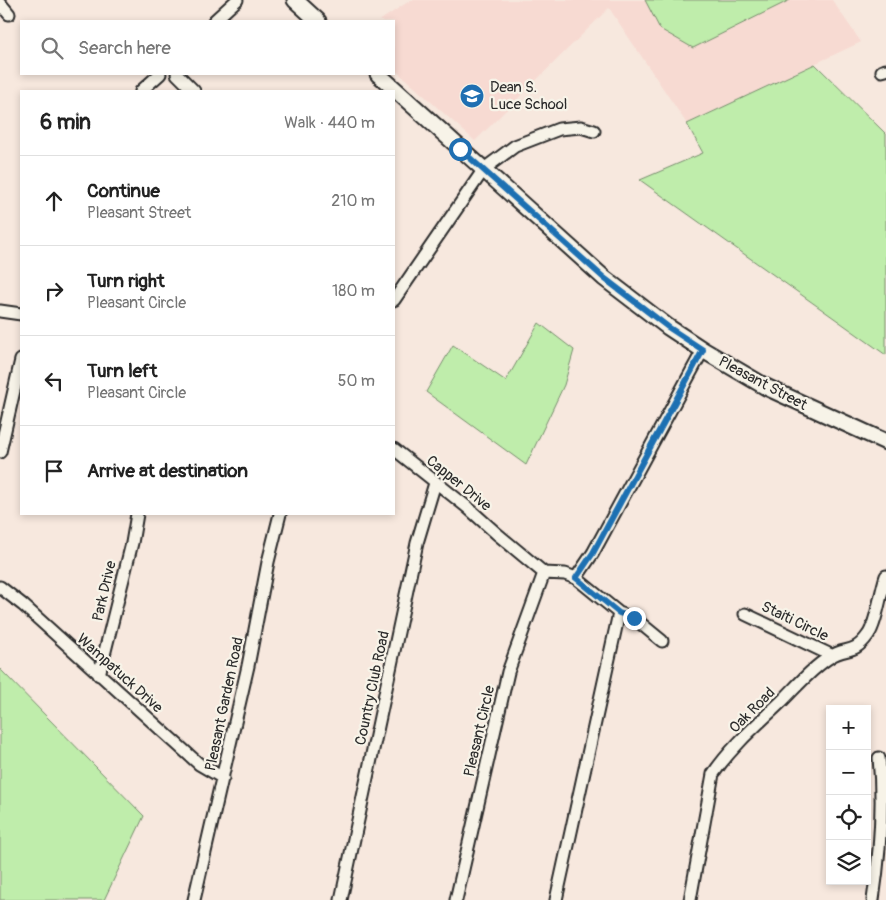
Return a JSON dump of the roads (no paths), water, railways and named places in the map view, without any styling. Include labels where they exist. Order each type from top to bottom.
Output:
[{"type":"main road","points":[[295,0],[317,20]]},
{"type":"main road","name":"Pleasant Street","points":[[379,75],[604,278],[668,327],[766,387],[886,442]]},
{"type":"street","points":[[215,20],[237,0]]},
{"type":"street","points":[[0,3],[9,14]]},
{"type":"street","points":[[142,90],[159,75]]},
{"type":"street","points":[[178,75],[193,90]]},
{"type":"street","points":[[395,299],[484,169],[515,146],[560,129],[580,127],[594,131]]},
{"type":"street","points":[[0,311],[20,314]]},
{"type":"street","points":[[576,578],[593,553],[703,350]]},
{"type":"street","points":[[0,452],[20,364]]},
{"type":"street","name":"Capper Drive","points":[[395,450],[467,507],[505,542],[544,573]]},
{"type":"street","name":"Country Club Road","points":[[341,900],[417,543],[435,483]]},
{"type":"street","name":"Park Drive","points":[[99,675],[137,515]]},
{"type":"street","name":"Pleasant Garden Road","points":[[196,900],[280,515]]},
{"type":"street","points":[[544,573],[565,574],[576,578],[619,613],[634,618],[662,642]]},
{"type":"street","name":"Pleasant Circle","points":[[456,900],[508,672],[544,573]]},
{"type":"street","name":"Oak Road","points":[[690,900],[714,774],[721,762],[814,669],[831,655],[854,650],[870,632],[886,576]]},
{"type":"street","name":"Wampatuck Drive","points":[[0,587],[24,605],[199,764],[223,778]]},
{"type":"street","points":[[556,900],[619,613]]},
{"type":"street","name":"Staiti Circle","points":[[745,614],[831,655]]},
{"type":"street","points":[[873,900],[884,793],[879,758]]},
{"type":"place","name":"Dean S. Luce School","points":[[472,96]]}]
